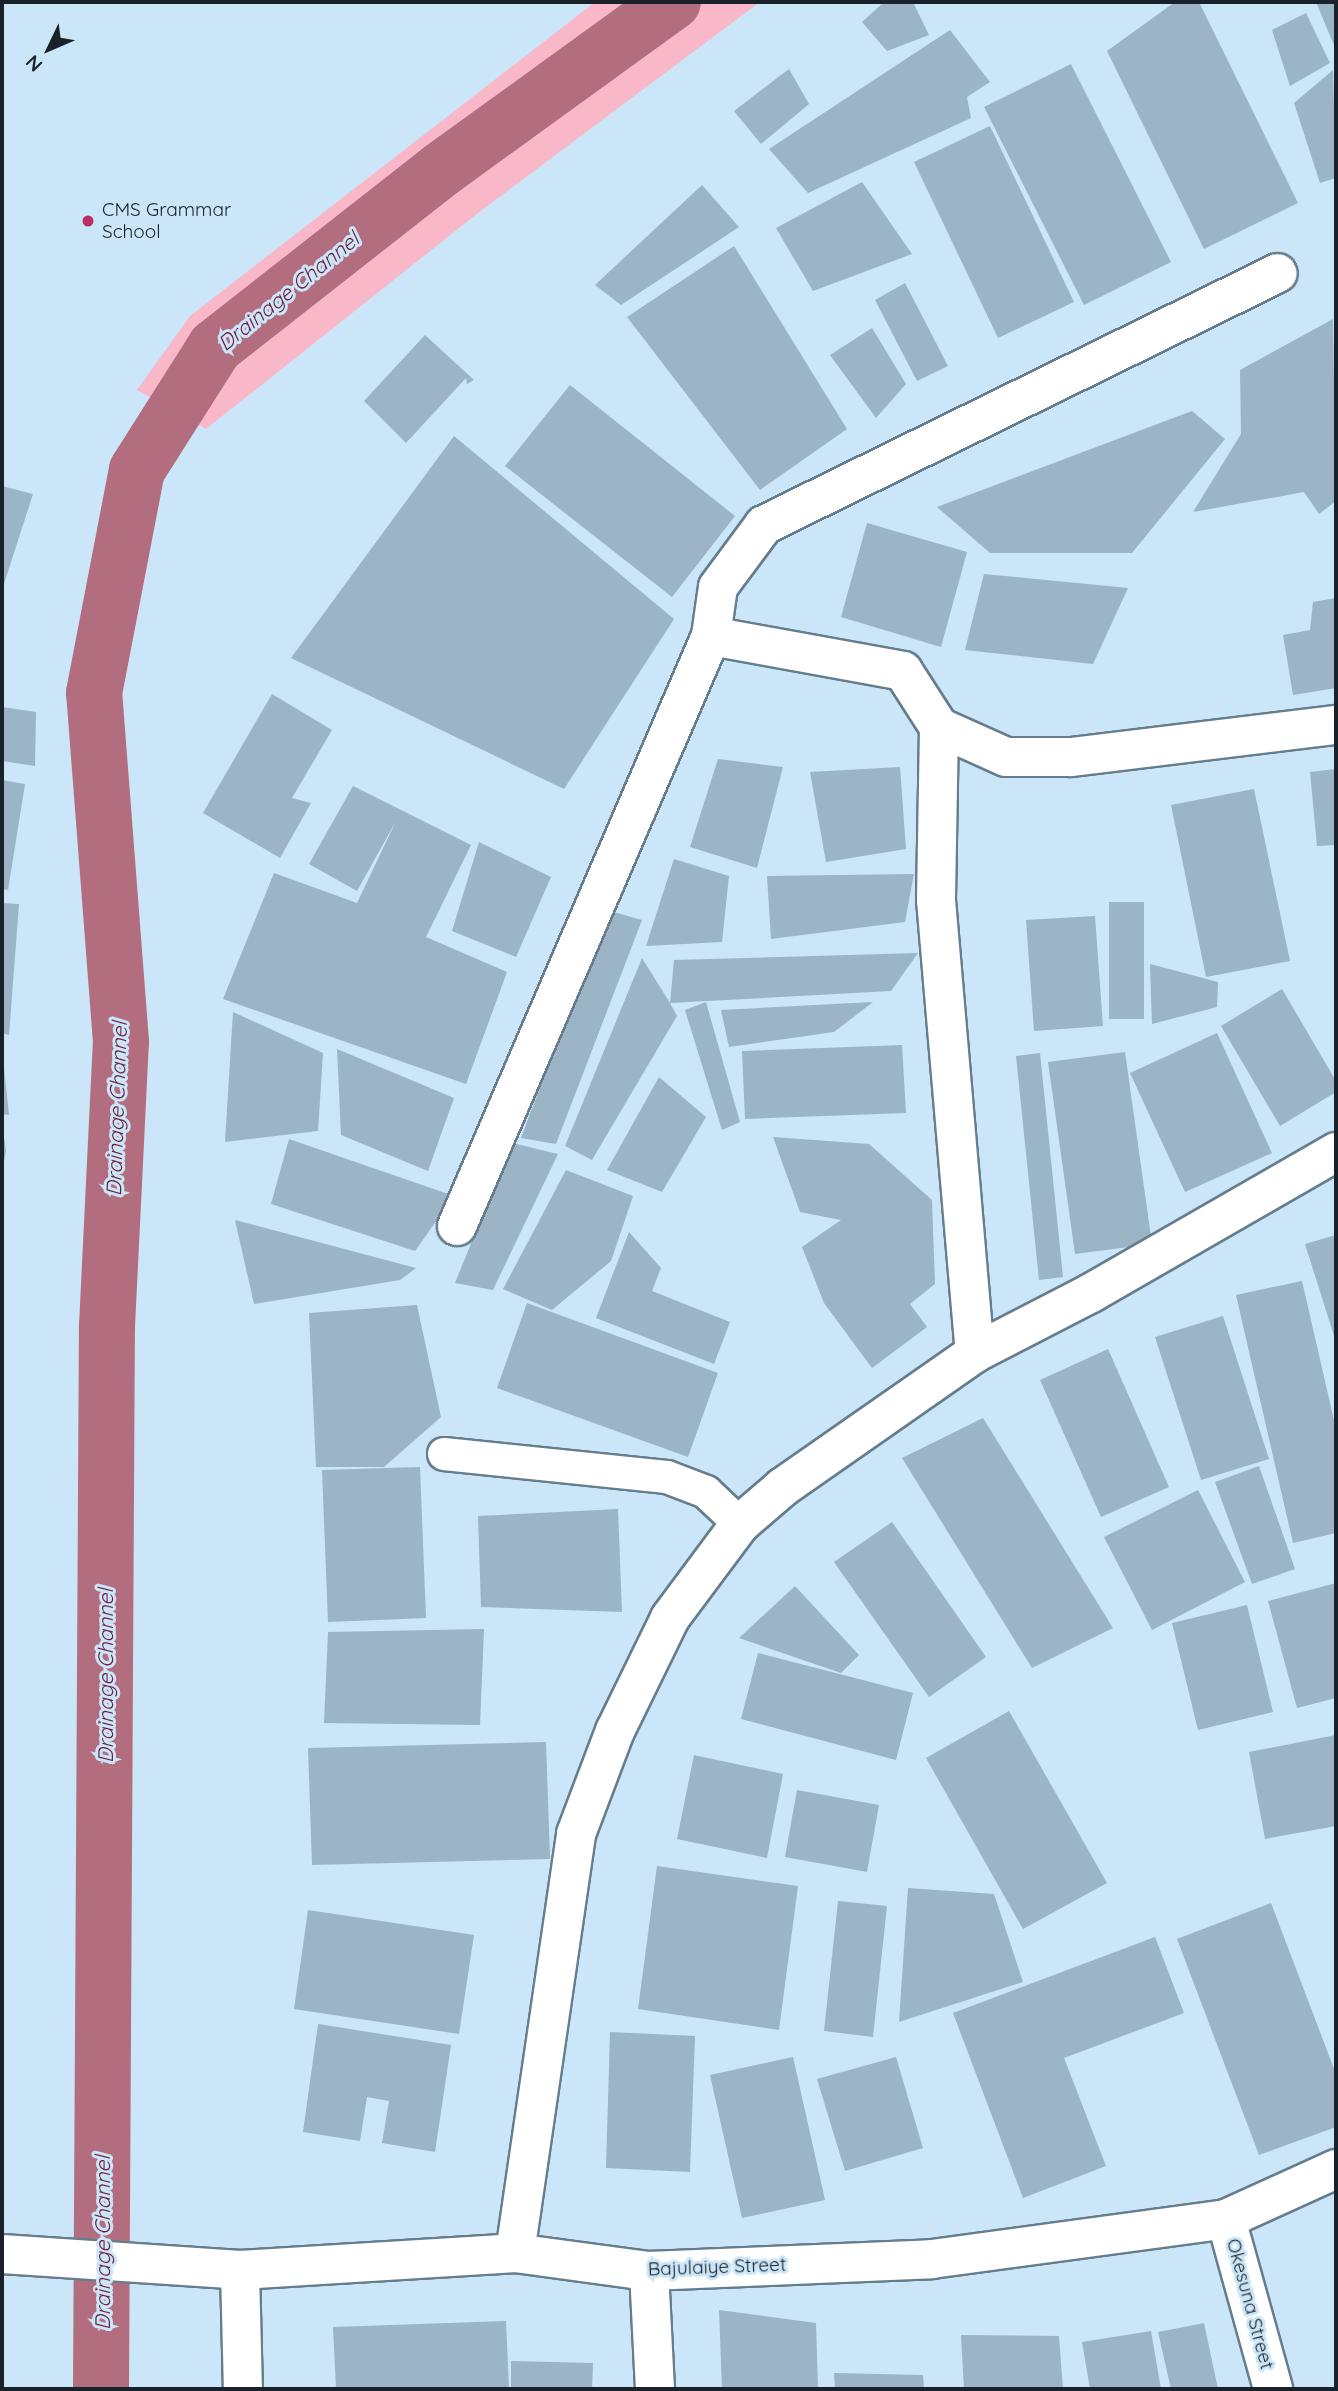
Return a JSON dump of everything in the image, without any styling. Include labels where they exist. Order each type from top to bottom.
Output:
[{"type":"street","points":[[457,1226],[711,636],[718,587],[764,525],[1278,273]]},
{"type":"street","points":[[711,636],[903,671],[939,727],[1006,757],[1071,757],[1336,725]]},
{"type":"street","points":[[939,727],[936,900],[975,1353]]},
{"type":"street","points":[[514,2253],[576,1834],[615,1731],[670,1618],[740,1524],[783,1487],[975,1353],[1091,1293],[1336,1152]]},
{"type":"street","name":"Bajulaiye Street","points":[[2,2254],[240,2270],[514,2253],[649,2271],[932,2259],[1226,2219],[1336,2169]]},
{"type":"street","name":"Okesuna Street","points":[[1226,2219],[1273,2389]]},
{"type":"street","points":[[240,2270],[243,2389]]},
{"type":"street","points":[[649,2271],[655,2389]]},
{"type":"lane","points":[[444,1454],[667,1477],[706,1492],[740,1524]]},
{"type":"shaded area","points":[[595,2],[760,2],[478,213],[206,429],[137,390],[190,316]]},
{"type":"building","points":[[884,2],[913,2],[929,35],[887,51],[862,22]]},
{"type":"building","points":[[1175,2],[1199,2],[1298,203],[1204,249],[1107,51]]},
{"type":"building","points":[[1316,2],[1336,2],[1336,50]]},
{"type":"building","points":[[1306,13],[1330,63],[1290,86],[1272,30]]},
{"type":"building","points":[[950,30],[990,82],[967,97],[971,118],[808,193],[769,149]]},
{"type":"building","points":[[1071,64],[1171,262],[1084,305],[984,107]]},
{"type":"building","points":[[789,69],[809,104],[761,144],[734,111]]},
{"type":"building","points":[[1333,70],[1336,178],[1320,183],[1294,103]]},
{"type":"building","points":[[990,126],[1074,302],[998,338],[914,162]]},
{"type":"building","points":[[862,182],[912,254],[813,291],[776,228]]},
{"type":"building","points":[[702,185],[739,227],[621,305],[595,285]]},
{"type":"building","points":[[734,246],[847,429],[760,490],[627,317]]},
{"type":"building","points":[[905,283],[948,366],[917,381],[875,300]]},
{"type":"building","points":[[1333,319],[1336,501],[1319,514],[1304,492],[1193,512],[1241,434],[1240,370]]},
{"type":"building","points":[[872,328],[906,384],[876,418],[830,355]]},
{"type":"building","points":[[425,335],[474,380],[467,384],[466,378],[406,443],[364,401]]},
{"type":"building","points":[[570,385],[735,516],[672,597],[505,466]]},
{"type":"building","points":[[1192,411],[1225,439],[1132,553],[990,553],[937,507]]},
{"type":"building","points":[[454,436],[674,619],[564,789],[291,658]]},
{"type":"building","points":[[2,486],[33,494],[2,590]]},
{"type":"building","points":[[867,523],[967,552],[941,647],[841,617]]},
{"type":"building","points":[[984,574],[1128,588],[1093,664],[965,650]]},
{"type":"building","points":[[1336,598],[1336,688],[1293,695],[1283,635],[1310,630],[1313,602]]},
{"type":"building","points":[[272,694],[332,730],[292,798],[311,803],[280,858],[203,813]]},
{"type":"building","points":[[2,707],[36,712],[35,766],[2,761]]},
{"type":"building","points":[[718,759],[783,767],[757,868],[690,847]]},
{"type":"building","points":[[900,767],[906,849],[826,862],[810,772]]},
{"type":"building","points":[[1336,769],[1336,845],[1317,846],[1310,772]]},
{"type":"building","points":[[2,780],[25,784],[8,890],[2,889]]},
{"type":"building","points":[[353,786],[471,845],[426,937],[507,972],[466,1084],[223,999],[274,873],[357,903],[396,821],[357,891],[309,864]]},
{"type":"building","points":[[1254,789],[1290,961],[1206,977],[1171,805]]},
{"type":"building","points":[[479,842],[551,877],[516,957],[452,931]]},
{"type":"building","points":[[674,859],[729,876],[722,942],[646,946]]},
{"type":"building","points":[[914,874],[905,922],[771,939],[767,876]]},
{"type":"building","points":[[1109,902],[1144,902],[1144,1019],[1109,1019]]},
{"type":"building","points":[[2,903],[19,904],[9,1035],[2,1033]]},
{"type":"building","points":[[606,910],[642,920],[556,1144],[521,1138]]},
{"type":"building","points":[[1095,916],[1103,1026],[1034,1031],[1026,920]]},
{"type":"building","points":[[918,953],[891,991],[670,1003],[674,960]]},
{"type":"building","points":[[642,958],[677,1016],[592,1160],[565,1146]]},
{"type":"building","points":[[1150,964],[1218,982],[1217,1007],[1152,1024]]},
{"type":"building","points":[[1282,989],[1336,1081],[1336,1092],[1280,1126],[1221,1026]]},
{"type":"building","points":[[706,1002],[740,1122],[722,1130],[685,1010]]},
{"type":"building","points":[[873,1002],[834,1032],[729,1047],[721,1010]]},
{"type":"building","points":[[233,1012],[323,1053],[318,1131],[225,1142]]},
{"type":"building","points":[[1217,1033],[1272,1153],[1185,1192],[1130,1073]]},
{"type":"building","points":[[902,1045],[906,1113],[745,1119],[742,1051]]},
{"type":"building","points":[[337,1049],[454,1098],[428,1171],[341,1135]]},
{"type":"building","points":[[1125,1052],[1152,1244],[1075,1254],[1048,1062]]},
{"type":"building","points":[[1040,1053],[1063,1277],[1039,1280],[1016,1056]]},
{"type":"building","points":[[4,1068],[9,1115],[2,1114]]},
{"type":"building","points":[[659,1077],[706,1117],[662,1192],[607,1170]]},
{"type":"building","points":[[2,1122],[6,1151],[3,1167],[2,1167]]},
{"type":"building","points":[[773,1137],[869,1144],[932,1200],[935,1284],[910,1304],[927,1327],[872,1368],[824,1303],[802,1247],[841,1220],[800,1212]]},
{"type":"building","points":[[289,1139],[454,1196],[415,1251],[271,1204]]},
{"type":"building","points":[[512,1143],[558,1154],[493,1290],[455,1283]]},
{"type":"building","points":[[566,1170],[633,1196],[611,1261],[552,1310],[503,1289]]},
{"type":"building","points":[[235,1220],[416,1268],[400,1280],[254,1304]]},
{"type":"building","points":[[629,1232],[661,1268],[652,1291],[730,1322],[714,1364],[596,1318]]},
{"type":"building","points":[[1336,1235],[1336,1342],[1305,1244]]},
{"type":"building","points":[[1302,1281],[1336,1429],[1336,1533],[1293,1543],[1236,1295]]},
{"type":"building","points":[[527,1303],[718,1373],[688,1457],[497,1388]]},
{"type":"building","points":[[417,1305],[441,1417],[384,1467],[316,1467],[309,1313]]},
{"type":"building","points":[[1223,1316],[1269,1459],[1201,1480],[1155,1337]]},
{"type":"building","points":[[1108,1349],[1169,1487],[1101,1517],[1040,1380]]},
{"type":"building","points":[[983,1418],[1113,1628],[1032,1668],[902,1458]]},
{"type":"building","points":[[1259,1466],[1295,1569],[1252,1584],[1215,1482]]},
{"type":"building","points":[[420,1467],[426,1618],[328,1622],[322,1470]]},
{"type":"building","points":[[1198,1490],[1245,1582],[1152,1630],[1104,1537]]},
{"type":"building","points":[[618,1509],[622,1612],[481,1607],[478,1516]]},
{"type":"building","points":[[892,1522],[986,1657],[929,1697],[834,1562]]},
{"type":"building","points":[[1336,1583],[1336,1698],[1297,1708],[1268,1601]]},
{"type":"building","points":[[795,1586],[859,1655],[841,1673],[739,1638]]},
{"type":"building","points":[[1247,1605],[1273,1712],[1198,1730],[1172,1623]]},
{"type":"building","points":[[484,1629],[480,1725],[324,1723],[328,1632]]},
{"type":"building","points":[[758,1653],[913,1693],[896,1760],[741,1719]]},
{"type":"building","points":[[1009,1711],[1107,1883],[1023,1929],[926,1758]]},
{"type":"building","points":[[1336,1735],[1336,1826],[1265,1839],[1249,1752]]},
{"type":"building","points":[[546,1742],[550,1859],[312,1865],[308,1748]]},
{"type":"building","points":[[694,1755],[783,1774],[767,1858],[677,1839]]},
{"type":"building","points":[[797,1790],[879,1805],[867,1872],[785,1857]]},
{"type":"building","points":[[657,1866],[798,1886],[779,2030],[638,2009]]},
{"type":"building","points":[[908,1888],[994,1894],[1023,1982],[899,2022]]},
{"type":"building","points":[[838,1901],[887,1906],[873,2037],[824,2031]]},
{"type":"building","points":[[1271,1903],[1336,2074],[1336,2127],[1259,2155],[1177,1939]]},
{"type":"building","points":[[308,1910],[474,1935],[459,2034],[294,2009]]},
{"type":"building","points":[[1155,1937],[1184,2013],[1064,2058],[1106,2166],[1023,2198],[953,2013]]},
{"type":"building","points":[[318,2024],[451,2045],[435,2152],[382,2143],[389,2101],[367,2097],[360,2141],[303,2132]]},
{"type":"building","points":[[610,2032],[695,2036],[690,2172],[606,2168]]},
{"type":"building","points":[[793,2057],[825,2200],[742,2218],[710,2075]]},
{"type":"building","points":[[896,2057],[923,2148],[845,2171],[817,2079]]},
{"type":"building","points":[[719,2310],[816,2323],[818,2389],[722,2389]]},
{"type":"building","points":[[506,2321],[509,2389],[336,2389],[333,2327]]},
{"type":"building","points":[[1204,2323],[1218,2389],[1171,2389],[1158,2332]]},
{"type":"building","points":[[1151,2331],[1161,2389],[1090,2389],[1082,2342]]},
{"type":"building","points":[[961,2335],[1059,2336],[1063,2389],[964,2389]]},
{"type":"building","points":[[511,2361],[593,2363],[592,2389],[511,2389]]},
{"type":"building","points":[[834,2373],[923,2375],[924,2389],[835,2389]]},
{"type":"waterway","name":"Drainage Channel","points":[[101,2389],[107,1326],[121,1042],[94,693],[137,470],[215,347],[442,169],[673,2]]},
{"type":"place","name":"CMS Grammar School","points":[[88,221]]}]
